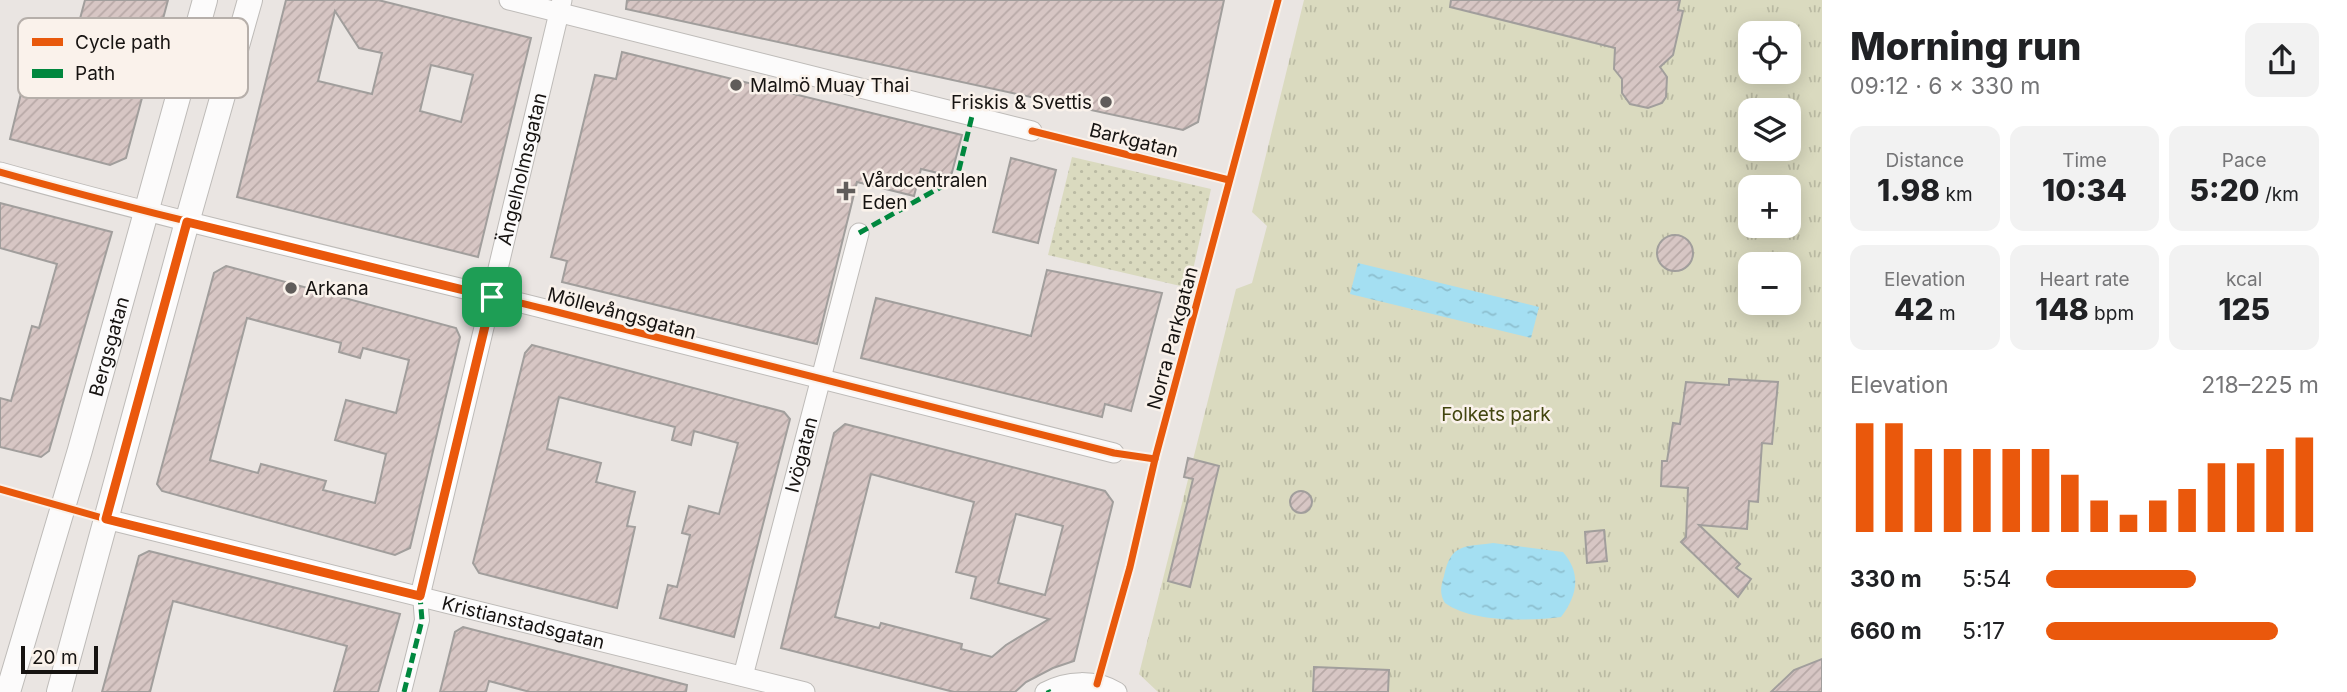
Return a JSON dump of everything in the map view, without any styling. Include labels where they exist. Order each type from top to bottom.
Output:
[{"type":"street","name":"Bergsgatan","points":[[200,18],[205,0]]},
{"type":"street","points":[[245,18],[250,0]]},
{"type":"street","points":[[509,0],[561,6],[1032,131]]},
{"type":"street","name":"Ängelholmsgatan","points":[[404,692],[422,620],[420,596],[561,6]]},
{"type":"street","name":"Bergsgatan","points":[[8,692],[80,450],[178,98]]},
{"type":"street","points":[[59,692],[222,98]]},
{"type":"street","name":"Möllevångsgatan","points":[[0,172],[146,212],[1114,453]]},
{"type":"street","name":"Ivögatan","points":[[743,676],[859,233]]},
{"type":"street","name":"Kristianstadsgatan","points":[[106,519],[805,692]]},
{"type":"street","points":[[1045,692],[1063,684],[1080,682],[1097,684],[1116,692]]},
{"type":"green space","name":"Folkets park","points":[[1304,0],[1822,0],[1822,692],[1158,692],[1139,674],[1236,289],[1252,283],[1267,226],[1252,212]]},
{"type":"green space","points":[[1072,157],[1211,189],[1189,288],[1048,255]]},
{"type":"water","points":[[1358,263],[1539,307],[1531,338],[1350,294]]},
{"type":"water","points":[[1493,543],[1563,552],[1573,568],[1575,585],[1571,601],[1561,617],[1501,619],[1470,614],[1445,603],[1441,586],[1447,565],[1455,552],[1467,546]]},
{"type":"building","points":[[85,0],[168,0],[163,18],[80,18]]},
{"type":"building","points":[[286,0],[378,0],[531,38],[478,257],[237,197]],"holes":[[[335,11],[359,48],[382,53],[372,94],[318,81]],[[431,65],[473,75],[461,122],[420,111]]]},
{"type":"building","points":[[627,0],[1224,0],[1198,122],[1183,130],[626,9]]},
{"type":"building","points":[[1451,0],[1680,0],[1678,10],[1683,11],[1673,55],[1660,67],[1667,77],[1666,97],[1662,103],[1648,108],[1630,104],[1622,93],[1622,79],[1614,69],[1615,48],[1450,7]]},
{"type":"building","points":[[622,52],[962,135],[951,176],[921,169],[914,196],[857,182],[817,344],[562,282],[567,261],[551,257],[595,75],[616,79]]},
{"type":"building","points":[[20,98],[142,98],[126,158],[110,165],[10,139]]},
{"type":"building","points":[[1011,158],[1056,170],[1038,243],[993,232]]},
{"type":"building","points":[[0,203],[112,232],[49,451],[41,457],[0,447],[0,398],[11,401],[32,326],[39,328],[57,264],[0,248]]},
{"type":"building","points":[[1675,235],[1688,240],[1693,253],[1688,266],[1675,271],[1662,266],[1657,253],[1662,240]]},
{"type":"building","points":[[226,266],[456,328],[460,337],[410,548],[395,555],[162,491],[157,484],[214,273]],"holes":[[[247,318],[341,343],[339,352],[360,358],[363,348],[409,360],[396,413],[346,400],[335,440],[386,454],[375,503],[323,490],[326,481],[261,464],[258,473],[210,460]]]},
{"type":"building","points":[[1047,270],[1162,293],[1131,411],[1105,404],[1102,417],[861,358],[876,298],[1031,336]]},
{"type":"building","points":[[532,345],[784,412],[790,419],[734,637],[660,618],[668,585],[677,587],[690,535],[682,533],[689,506],[719,514],[738,443],[694,431],[691,445],[672,440],[675,427],[559,397],[547,449],[601,463],[596,482],[635,492],[627,526],[635,527],[617,608],[479,573],[473,563],[525,353]]},
{"type":"building","points":[[1729,379],[1778,382],[1772,444],[1762,443],[1758,502],[1749,501],[1747,529],[1699,525],[1740,564],[1736,568],[1751,579],[1738,597],[1681,542],[1686,537],[1688,488],[1661,486],[1662,461],[1667,461],[1673,423],[1680,424],[1686,382],[1729,385]]},
{"type":"building","points":[[845,424],[1105,491],[1113,502],[1074,661],[1026,682],[1015,692],[954,692],[781,648],[834,433]],"holes":[[[871,474],[974,502],[956,572],[976,577],[971,598],[1049,619],[1006,645],[992,657],[961,649],[962,644],[881,623],[879,628],[835,617]],[[1016,514],[1063,526],[1045,595],[998,583]]]},
{"type":"building","points":[[1188,458],[1219,466],[1190,587],[1168,581],[1193,479],[1184,477]]},
{"type":"building","points":[[1301,491],[1309,494],[1312,502],[1309,510],[1301,513],[1293,510],[1290,502],[1293,494]]},
{"type":"building","points":[[1604,530],[1607,561],[1587,563],[1585,532]]},
{"type":"building","points":[[149,551],[400,614],[378,692],[334,692],[347,646],[173,601],[150,692],[102,692],[139,556]]},
{"type":"building","points":[[463,627],[687,685],[686,692],[530,692],[489,681],[486,692],[440,692],[455,632]]},
{"type":"building","points":[[1822,659],[1822,692],[1771,692],[1794,670]]},
{"type":"building","points":[[1314,667],[1389,670],[1388,692],[1313,692]]},
{"type":"marked path","points":[[859,233],[957,178],[972,116]]},
{"type":"marked path","points":[[404,692],[422,620],[420,596]]},
{"type":"cycle path","name":"Norra Parkgatan","points":[[1097,684],[1278,0]]},
{"type":"cycle path","name":"Barkgatan","points":[[1032,131],[1229,180]]},
{"type":"cycle path","points":[[0,172],[1043,436],[1114,453],[1155,459]]},
{"type":"cycle path","points":[[0,489],[106,519]]},
{"type":"place","name":"Malmö Muay Thai","points":[[736,85]]},
{"type":"place","name":"Friskis & Svettis","points":[[1106,102]]},
{"type":"place","name":"Vårdcentralen Eden","points":[[846,191]]},
{"type":"place","name":"Arkana","points":[[291,288]]},
{"type":"route","points":[[187,222],[492,297],[420,596],[106,519],[187,222]]}]
